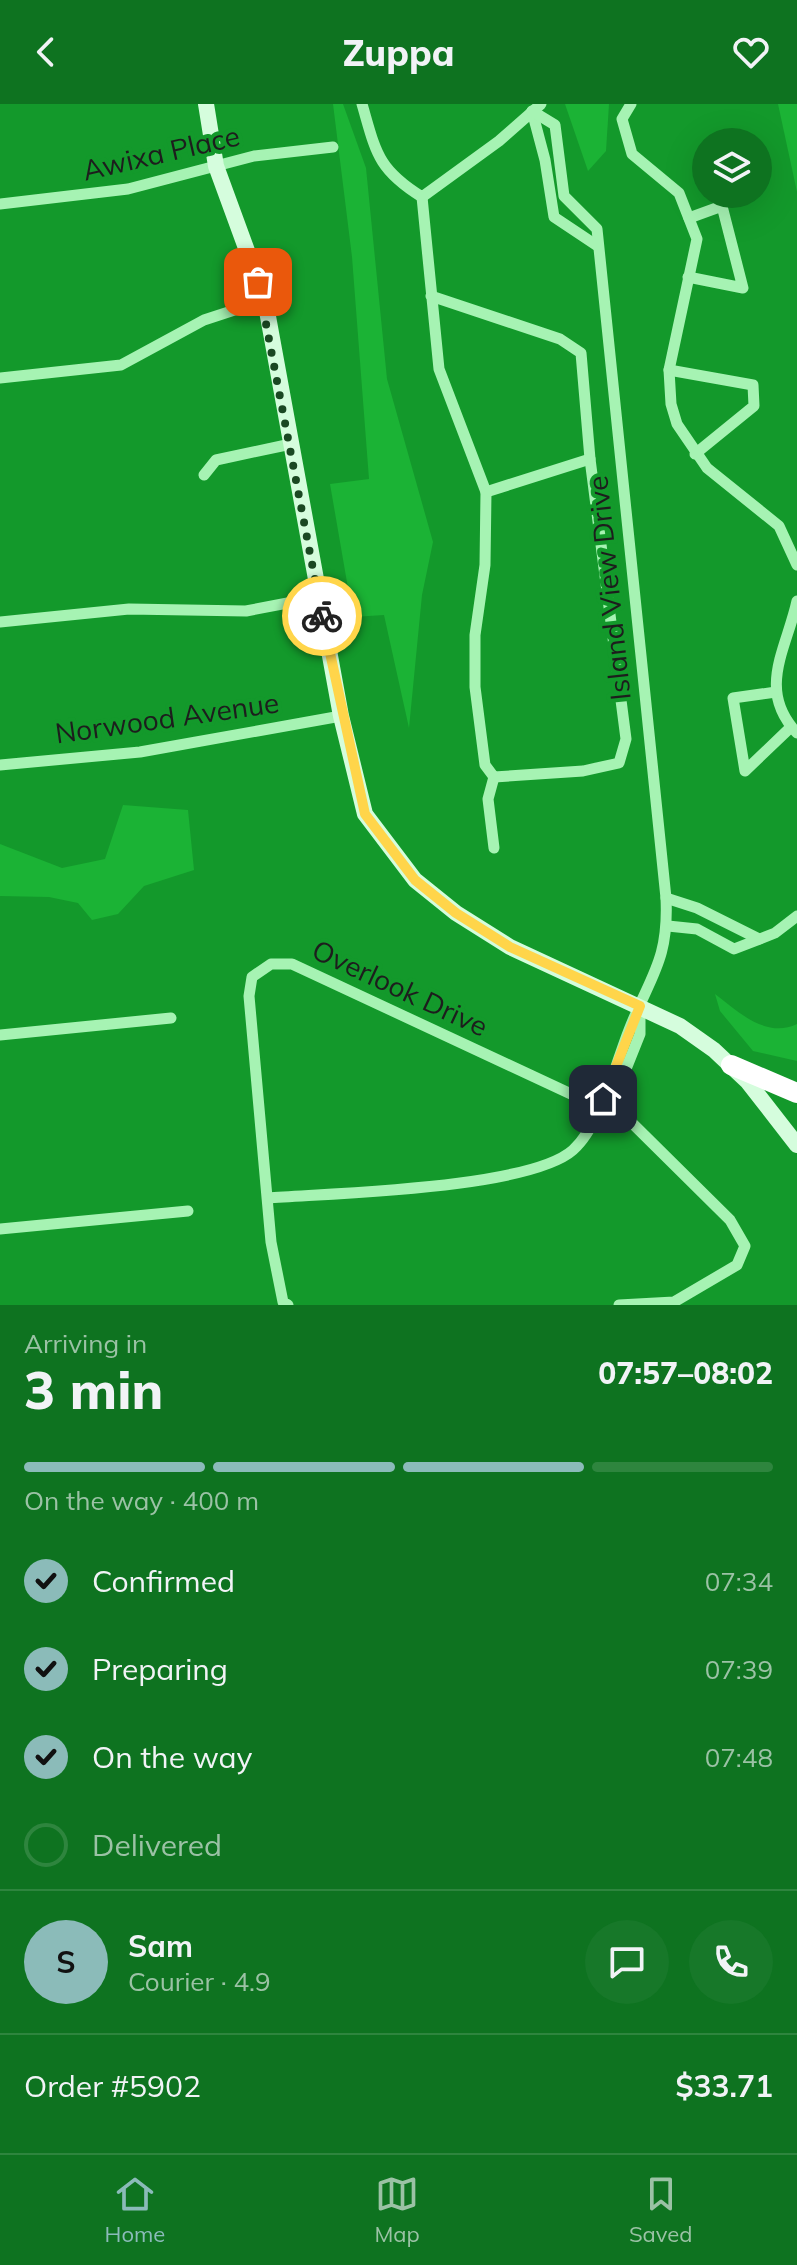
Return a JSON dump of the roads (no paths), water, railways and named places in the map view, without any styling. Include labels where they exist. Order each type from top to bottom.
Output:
[{"type":"highway","points":[[731,1065],[797,1093]]},
{"type":"street","points":[[206,104],[216,166],[265,300],[341,716],[365,814],[415,880],[456,913],[510,947],[634,1012],[700,1039],[731,1065],[797,1145]]},
{"type":"street","points":[[362,104],[378,159],[403,185],[422,197]]},
{"type":"street","points":[[631,104],[622,119],[632,154],[679,193],[697,239],[669,370],[674,414],[695,454],[720,480],[770,516],[789,542],[797,565]]},
{"type":"street","points":[[422,197],[536,108]]},
{"type":"street","points":[[536,108],[555,125],[564,196],[578,215],[597,229],[596,245]]},
{"type":"street","points":[[536,108],[554,217],[596,245]]},
{"type":"street","name":"Awixa Place","points":[[0,204],[128,189],[267,154],[333,147]]},
{"type":"street","points":[[422,197],[439,369],[486,492],[485,565],[475,635],[475,687],[485,765],[494,777]]},
{"type":"street","points":[[688,277],[743,288],[722,206],[689,218]]},
{"type":"street","name":"Island View Drive","points":[[596,245],[668,926],[660,966],[634,1012]]},
{"type":"street","points":[[431,296],[560,339],[581,353],[590,459],[626,739],[619,763],[583,771],[494,777]]},
{"type":"street","points":[[0,378],[121,365],[204,320],[265,300]]},
{"type":"street","points":[[669,370],[753,385],[754,406],[695,454]]},
{"type":"street","points":[[204,475],[216,460],[291,444]]},
{"type":"street","points":[[486,492],[590,459]]},
{"type":"street","points":[[0,622],[129,609],[246,611],[319,597]]},
{"type":"street","points":[[776,692],[733,698],[745,771],[794,730],[776,692],[778,657],[797,601]]},
{"type":"street","name":"Norwood Avenue","points":[[0,765],[140,752],[341,716]]},
{"type":"street","points":[[494,777],[488,799],[494,848]]},
{"type":"street","points":[[666,898],[697,908],[759,939]]},
{"type":"street","points":[[668,926],[697,929],[734,949],[759,939],[797,916]]},
{"type":"street","name":"Overlook Drive","points":[[288,1305],[283,1302],[271,1242],[249,996],[252,977],[271,964],[292,964],[600,1104],[631,1122],[730,1220],[745,1246],[737,1265],[674,1302],[619,1305]]},
{"type":"street","points":[[600,1104],[616,1094],[640,1034],[634,1012]]},
{"type":"street","points":[[268,1198],[396,1189],[527,1173],[571,1152],[589,1132],[600,1104],[604,1078],[634,1012]]},
{"type":"street","points":[[0,1035],[171,1018]]},
{"type":"street","points":[[0,1229],[188,1211]]}]
